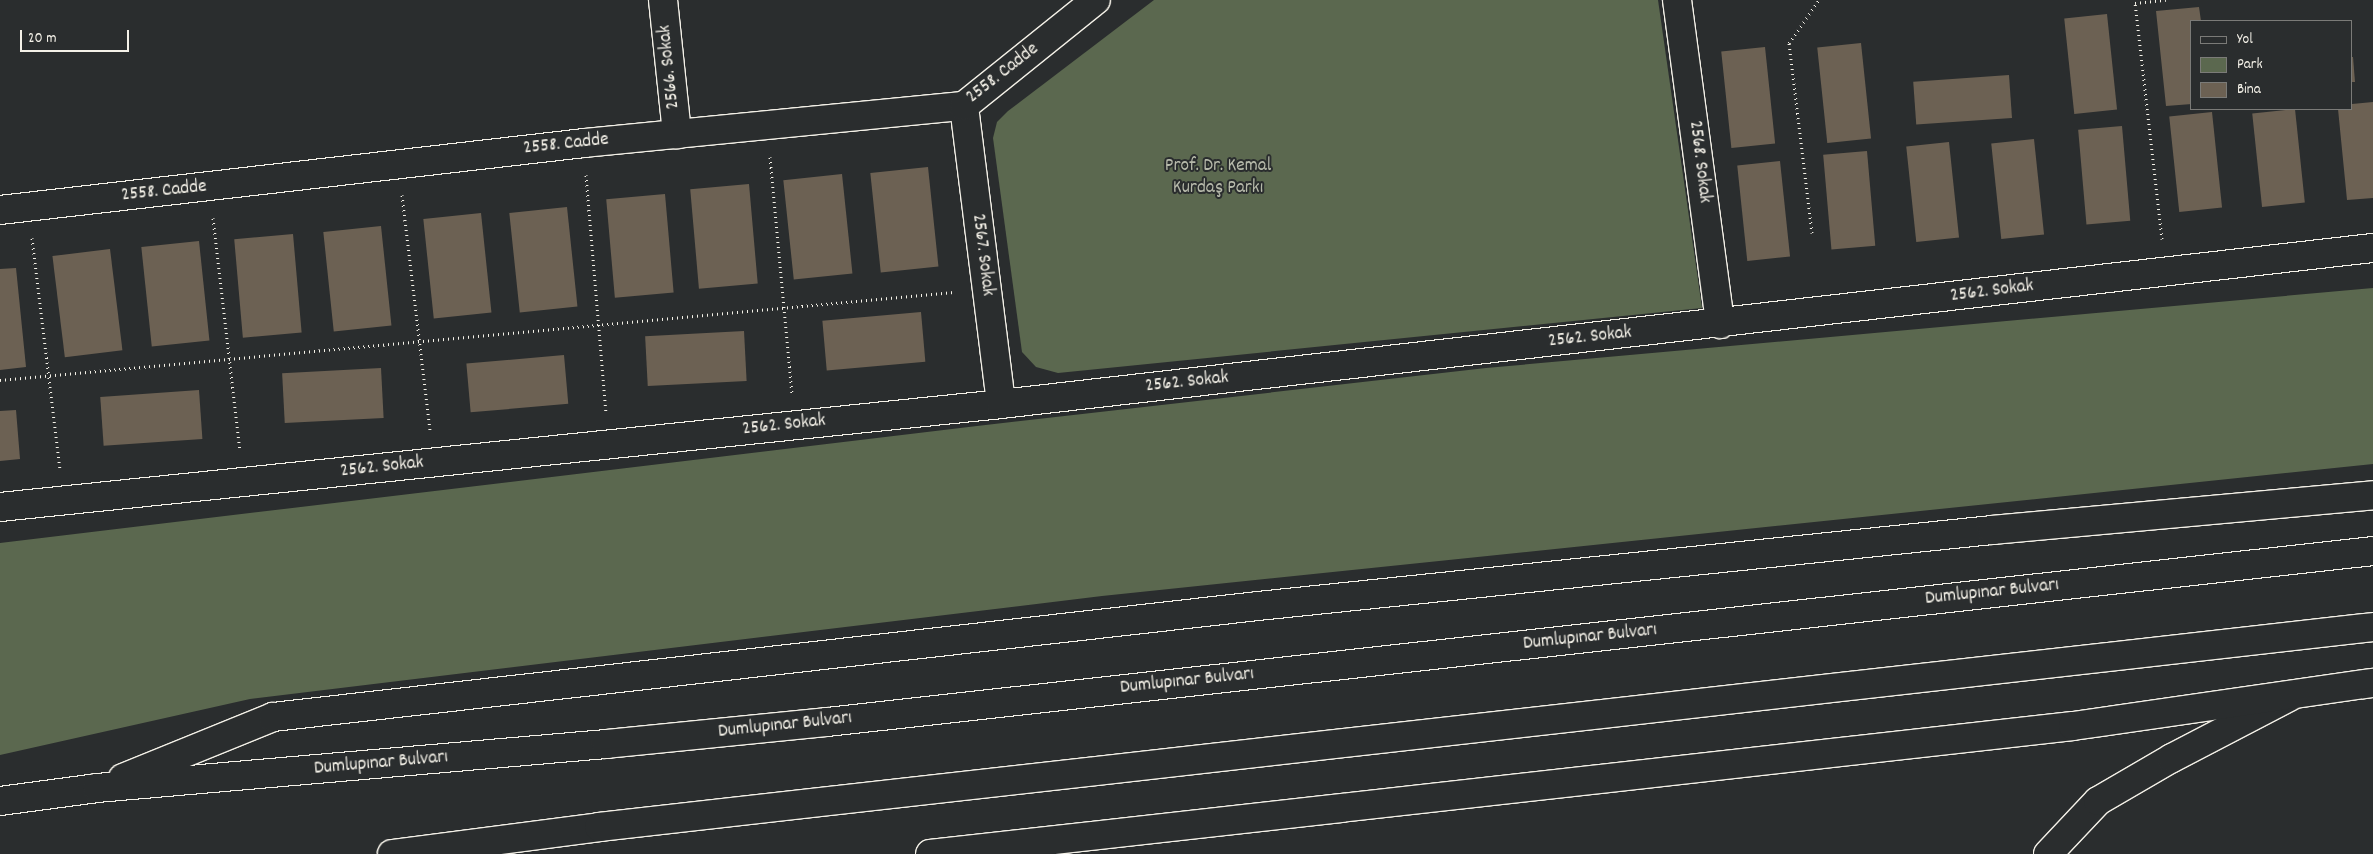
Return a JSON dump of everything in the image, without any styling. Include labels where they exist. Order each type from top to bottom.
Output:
[{"type":"main road","name":"2566. Sokak","points":[[663,0],[677,134]]},
{"type":"main road","name":"2558. Cadde","points":[[0,210],[584,143],[964,106],[1096,0]]},
{"type":"main road","name":"2568. Sokak","points":[[1677,0],[1720,324]]},
{"type":"main road","name":"2567. Sokak","points":[[964,106],[1001,404]]},
{"type":"main road","name":"2562. Sokak","points":[[0,507],[1001,404],[1720,324],[2373,248]]},
{"type":"main road","points":[[97,788],[273,717],[1268,605],[1992,530],[2373,495]]},
{"type":"main road","name":"Dumlupınar Bulvarı","points":[[0,800],[97,788],[606,744],[2373,551]]},
{"type":"main road","points":[[392,854],[599,827],[2373,627]]},
{"type":"main road","points":[[930,854],[2073,726],[2373,683]]},
{"type":"main road","points":[[2048,854],[2098,800],[2172,758],[2295,694]]},
{"type":"path","points":[[1812,233],[1789,43],[1819,0]]},
{"type":"path","points":[[2165,272],[2135,3],[2166,0]]},
{"type":"path","points":[[768,124],[795,425]]},
{"type":"path","points":[[584,143],[609,444]]},
{"type":"path","points":[[399,165],[434,462]]},
{"type":"path","points":[[210,187],[243,482]]},
{"type":"path","points":[[28,207],[64,500]]},
{"type":"path","points":[[0,380],[987,289]]},
{"type":"green space","name":"Prof. Dr. Kemal Kurdaş Parkı","points":[[1154,0],[1658,0],[1702,308],[1058,373],[1036,367],[1022,352],[993,138],[997,122],[1008,111]]},
{"type":"green space","points":[[2373,288],[2373,464],[1102,596],[250,699],[0,755],[0,543],[977,426],[1486,368]]},
{"type":"building","points":[[2199,7],[2201,20],[2190,20],[2190,104],[2166,106],[2156,11]]},
{"type":"building","points":[[2107,14],[2117,109],[2074,114],[2064,18]]},
{"type":"building","points":[[1861,43],[1871,138],[1827,143],[1817,48]]},
{"type":"building","points":[[1765,47],[1775,143],[1731,148],[1721,52]]},
{"type":"building","points":[[2353,57],[2355,82],[2353,82]]},
{"type":"building","points":[[2009,75],[2012,118],[1916,125],[1913,82]]},
{"type":"building","points":[[2373,102],[2373,198],[2347,200],[2338,110],[2353,110],[2353,104]]},
{"type":"building","points":[[2295,110],[2305,202],[2262,207],[2252,113]]},
{"type":"building","points":[[2212,112],[2222,207],[2179,212],[2169,116]]},
{"type":"building","points":[[2122,126],[2130,221],[2086,224],[2078,130]]},
{"type":"building","points":[[2034,139],[2044,234],[2001,239],[1991,143]]},
{"type":"building","points":[[1949,142],[1959,237],[1916,242],[1906,146]]},
{"type":"building","points":[[1867,151],[1875,246],[1831,249],[1823,155]]},
{"type":"building","points":[[1780,161],[1790,256],[1747,261],[1737,165]]},
{"type":"building","points":[[928,167],[938,266],[881,273],[870,173]]},
{"type":"building","points":[[842,174],[852,273],[794,280],[783,180]]},
{"type":"building","points":[[749,184],[758,284],[699,289],[690,189]]},
{"type":"building","points":[[665,194],[674,293],[615,298],[606,199]]},
{"type":"building","points":[[567,207],[577,306],[520,313],[509,213]]},
{"type":"building","points":[[481,213],[491,312],[434,319],[423,219]]},
{"type":"building","points":[[381,226],[391,325],[334,332],[323,232]]},
{"type":"building","points":[[293,234],[302,333],[243,338],[234,239]]},
{"type":"building","points":[[199,241],[209,340],[152,347],[141,247]]},
{"type":"building","points":[[110,249],[122,350],[65,357],[52,256]]},
{"type":"building","points":[[16,268],[26,367],[0,370],[0,269]]},
{"type":"building","points":[[921,312],[925,362],[827,370],[822,321]]},
{"type":"building","points":[[744,331],[747,381],[648,386],[645,336]]},
{"type":"building","points":[[564,355],[568,404],[471,412],[466,364]]},
{"type":"building","points":[[381,368],[384,418],[285,423],[282,373]]},
{"type":"building","points":[[199,390],[202,439],[104,446],[100,397]]},
{"type":"building","points":[[16,410],[20,459],[0,461],[0,411]]}]
